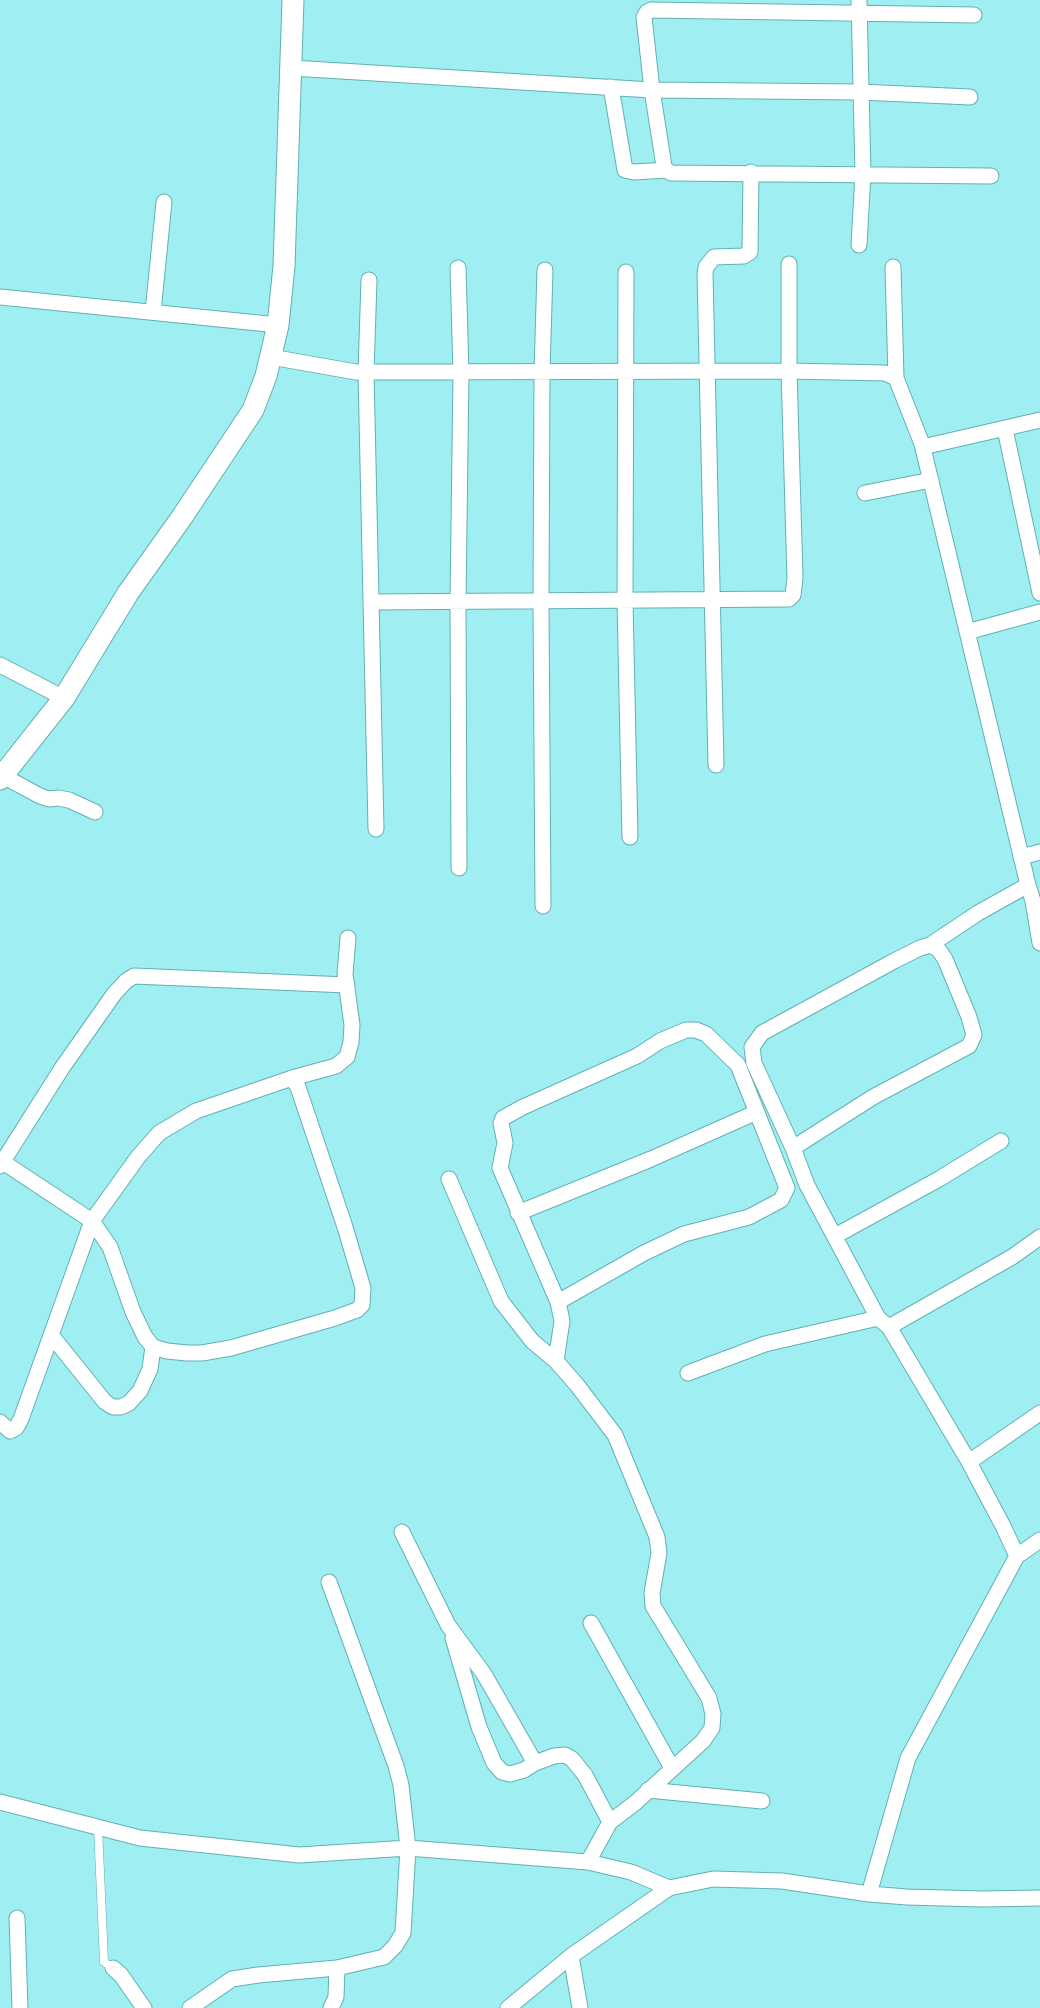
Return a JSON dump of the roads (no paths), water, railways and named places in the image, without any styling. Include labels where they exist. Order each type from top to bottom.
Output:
[{"type":"street","points":[[95,812],[69,800],[49,799],[40,796],[1,778],[64,698],[128,592],[182,517],[253,410],[266,376],[278,325],[284,266],[293,0]]},
{"type":"street","points":[[859,245],[863,174],[860,92],[860,6]]},
{"type":"street","points":[[666,170],[652,90],[644,17],[647,12],[651,10],[860,6],[974,15]]},
{"type":"street","points":[[292,68],[652,90],[860,92],[970,97]]},
{"type":"street","points":[[611,88],[625,170],[634,172],[666,170],[671,173],[751,172],[991,176]]},
{"type":"street","points":[[716,765],[711,601],[706,267],[714,257],[744,256],[750,252],[751,172]]},
{"type":"street","points":[[153,312],[164,202]]},
{"type":"street","points":[[371,602],[779,601],[792,598],[795,585],[789,371],[790,264]]},
{"type":"street","points":[[893,267],[896,378],[922,444],[1033,902],[1040,943]]},
{"type":"street","points":[[458,268],[461,372],[458,602],[459,868]]},
{"type":"street","points":[[542,906],[542,372],[545,270]]},
{"type":"street","points":[[626,272],[625,601],[630,837]]},
{"type":"street","points":[[370,280],[366,372],[376,829]]},
{"type":"street","points":[[0,297],[278,325]]},
{"type":"street","points":[[271,358],[366,372],[789,371],[885,373],[896,378]]},
{"type":"street","points":[[922,444],[927,446],[937,444],[1040,420]]},
{"type":"street","points":[[1005,429],[1040,593]]},
{"type":"street","points":[[865,493],[931,480]]},
{"type":"street","points":[[967,632],[1040,612]]},
{"type":"street","points":[[0,665],[64,698]]},
{"type":"street","points":[[1021,857],[1040,852]]},
{"type":"street","points":[[1017,1556],[968,1462],[884,1322],[807,1185],[793,1148],[754,1063],[752,1046],[762,1033],[894,961],[930,945],[978,913],[1028,885]]},
{"type":"street","points":[[0,1422],[10,1431],[16,1428],[21,1420],[92,1221],[138,1157],[159,1133],[196,1110],[292,1078],[336,1066],[346,1057],[351,1042],[352,1025],[345,974],[348,938]]},
{"type":"street","points":[[793,1148],[873,1097],[969,1046],[974,1035],[969,1017],[945,959],[938,949],[930,945]]},
{"type":"street","points":[[292,1078],[298,1087],[363,1288],[362,1305],[357,1310],[335,1318],[231,1348],[202,1353],[167,1351],[154,1346],[145,1337],[133,1312],[110,1247],[92,1221],[1,1163],[114,994],[134,976],[347,985]]},
{"type":"street","points":[[556,1361],[562,1321],[558,1302],[500,1168],[505,1143],[501,1123],[503,1118],[522,1107],[637,1056],[660,1041],[686,1030],[696,1030],[706,1034],[738,1065],[787,1188],[781,1200],[749,1217],[684,1234],[644,1253],[558,1302]]},
{"type":"street","points":[[518,1213],[651,1159],[757,1112]]},
{"type":"street","points":[[835,1236],[939,1179],[1002,1141]]},
{"type":"street","points":[[449,1179],[501,1301],[532,1341],[556,1361],[577,1385],[615,1435],[657,1537],[659,1553],[652,1593],[653,1606],[709,1698],[713,1714],[712,1728],[703,1741],[610,1822],[588,1862]]},
{"type":"street","points":[[688,1373],[765,1344],[884,1322],[1012,1257],[1040,1237]]},
{"type":"street","points":[[51,1335],[105,1402],[113,1407],[120,1407],[129,1403],[140,1391],[150,1370],[154,1346]]},
{"type":"street","points":[[968,1462],[1040,1413]]},
{"type":"street","points":[[402,1532],[448,1625],[479,1727],[494,1763],[502,1772],[510,1774],[524,1770],[535,1763],[554,1756],[566,1755],[572,1759],[585,1775],[610,1822]]},
{"type":"street","points":[[869,1894],[908,1758],[1017,1556],[1040,1540]]},
{"type":"street","points":[[190,2008],[232,1979],[337,1968],[384,1958],[403,1933],[408,1848],[402,1792],[396,1766],[329,1582]]},
{"type":"street","points":[[591,1623],[672,1768]]},
{"type":"street","points":[[448,1625],[484,1674],[535,1763]]},
{"type":"street","points":[[648,1790],[762,1801]]},
{"type":"street","points":[[0,1802],[140,1838],[299,1855],[408,1848],[588,1862],[630,1872],[669,1888]]},
{"type":"street","points":[[508,2008],[571,1956],[669,1888],[713,1879],[782,1881],[869,1894],[982,1899],[1040,1898]]},
{"type":"street","points":[[17,1918],[20,2008]]},
{"type":"street","points":[[571,1956],[580,2008]]},
{"type":"street","points":[[114,1968],[144,2008]]},
{"type":"street","points":[[331,2008],[336,1997],[337,1968]]},
{"type":"lane","points":[[98,1827],[104,1962],[114,1968]]}]
